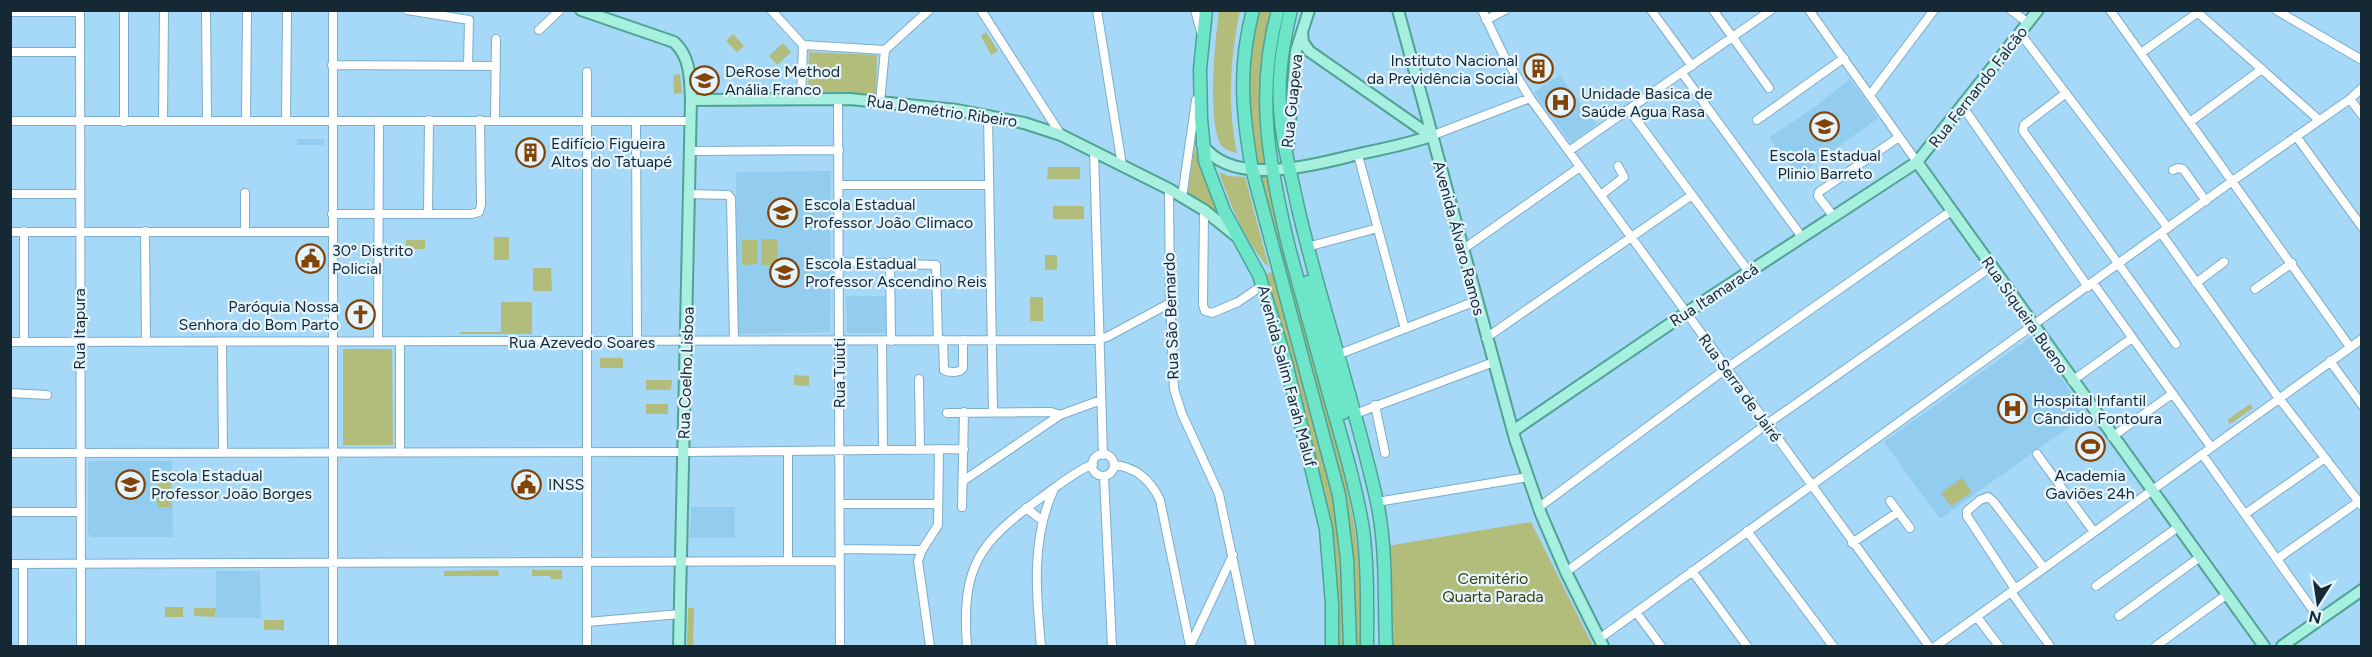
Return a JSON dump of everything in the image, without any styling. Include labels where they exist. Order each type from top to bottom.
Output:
[{"type":"highway","name":"Avenida Salim Farah Maluf","points":[[1206,10],[1200,69],[1202,144],[1213,185],[1235,235],[1263,285],[1285,359],[1326,529],[1332,604],[1332,646]]},
{"type":"highway","name":"Avenida Salim Farah Maluf","points":[[1253,10],[1245,43],[1242,88],[1244,124],[1252,168],[1339,495],[1347,559],[1350,646]]},
{"type":"highway","points":[[1278,10],[1267,71],[1266,110],[1271,169],[1301,295],[1348,460],[1363,529],[1367,583],[1367,646]]},
{"type":"highway","points":[[1291,10],[1281,56],[1280,78],[1280,106],[1288,163],[1308,252],[1355,414],[1377,502],[1383,557],[1386,646]]},
{"type":"highway","points":[[1308,252],[1305,272],[1353,448],[1348,460]]},
{"type":"main road","name":"Rua Guapeva","points":[[1288,163],[1295,59],[1309,10]]},
{"type":"main road","name":"Avenida Álvaro Ramos","points":[[1398,10],[1486,339],[1513,431],[1528,477],[1601,643]]},
{"type":"main road","name":"Rua Fernando Falcão","points":[[1917,162],[2038,10]]},
{"type":"main road","name":"Rua Coelho Lisboa","points":[[587,12],[674,42],[680,47],[688,62],[692,100],[679,646]]},
{"type":"main road","points":[[1302,32],[1304,45],[1309,51],[1431,136]]},
{"type":"main road","name":"Rua Demétrio Ribeiro","points":[[692,100],[838,99],[880,102],[1024,123],[1061,135],[1169,189],[1204,210],[1235,235]]},
{"type":"main road","points":[[1403,117],[1414,117],[1424,109]]},
{"type":"main road","points":[[1202,144],[1207,152],[1218,160],[1252,168],[1271,169],[1288,163],[1358,154],[1431,136]]},
{"type":"main road","name":"Rua Itamaracá","points":[[1513,431],[1686,313],[1917,162]]},
{"type":"main road","name":"Rua Siqueira Bueno","points":[[1917,162],[2264,646]]},
{"type":"main road","name":"Avenida Álvaro Ramos","points":[[1524,465],[1529,470],[1541,506]]},
{"type":"main road","points":[[2282,646],[2361,590]]},
{"type":"street","points":[[123,122],[124,10]]},
{"type":"street","points":[[163,121],[164,10]]},
{"type":"street","points":[[206,10],[207,121]]},
{"type":"street","points":[[246,10],[246,121]]},
{"type":"street","points":[[286,121],[287,10]]},
{"type":"street","points":[[333,10],[333,646]]},
{"type":"street","points":[[407,10],[469,20],[468,66]]},
{"type":"street","points":[[539,30],[560,10]]},
{"type":"street","points":[[771,10],[802,45],[801,99]]},
{"type":"street","points":[[880,102],[885,50],[929,10]]},
{"type":"street","points":[[981,10],[1061,135]]},
{"type":"street","points":[[1097,10],[1122,165]]},
{"type":"street","points":[[1196,10],[1202,38]]},
{"type":"street","name":"Rua Serra de Jairé","points":[[1482,10],[1530,98],[1810,486],[1929,646]]},
{"type":"street","points":[[1486,20],[1505,10]]},
{"type":"street","points":[[1651,10],[1692,66]]},
{"type":"street","points":[[1713,10],[1769,88]]},
{"type":"street","points":[[1569,151],[1771,10]]},
{"type":"street","points":[[1870,95],[1934,10]]},
{"type":"street","points":[[2011,10],[2028,23]]},
{"type":"street","points":[[2110,10],[2350,347]]},
{"type":"street","points":[[2276,10],[2361,60]]},
{"type":"street","points":[[10,12],[80,11]]},
{"type":"street","name":"Rua Itapura","points":[[80,11],[81,646]]},
{"type":"street","name":"Rua Siqueira Bueno","points":[[1811,11],[1917,162]]},
{"type":"street","points":[[2140,53],[2196,12],[2319,120]]},
{"type":"street","points":[[2020,33],[2066,93],[2164,231],[2196,283],[2279,398],[2360,504],[2277,559]]},
{"type":"street","points":[[495,120],[496,39]]},
{"type":"street","points":[[802,45],[885,50]]},
{"type":"street","points":[[10,52],[79,52]]},
{"type":"street","points":[[1757,120],[1844,58]]},
{"type":"street","points":[[332,65],[496,66]]},
{"type":"street","points":[[1182,197],[1200,69]]},
{"type":"street","points":[[2190,122],[2262,69]]},
{"type":"street","points":[[587,72],[587,646]]},
{"type":"street","points":[[1682,73],[1802,237]]},
{"type":"street","points":[[1601,643],[1636,612],[1692,571],[2231,182],[2350,99],[2361,88]]},
{"type":"street","points":[[2066,93],[2024,125],[2022,131],[2176,344]]},
{"type":"street","points":[[1431,136],[1530,98]]},
{"type":"street","name":"Rua Tuiuti","points":[[838,99],[840,646]]},
{"type":"street","points":[[2350,99],[2361,115]]},
{"type":"street","points":[[1963,107],[2090,285],[2132,338],[2211,447]]},
{"type":"street","points":[[1629,110],[1749,272]]},
{"type":"street","points":[[988,116],[993,412]]},
{"type":"street","points":[[428,214],[429,120]]},
{"type":"street","points":[[332,214],[476,213],[480,210],[481,205],[480,120]]},
{"type":"street","points":[[10,121],[691,121]]},
{"type":"street","points":[[378,341],[379,121]]},
{"type":"street","points":[[636,122],[637,342]]},
{"type":"street","points":[[2296,136],[2361,227]]},
{"type":"street","points":[[1834,217],[1819,198],[1819,192],[1899,137]]},
{"type":"street","points":[[690,151],[839,150]]},
{"type":"street","points":[[1094,151],[1103,454]]},
{"type":"street","points":[[1358,154],[1405,329]]},
{"type":"street","points":[[1462,250],[1580,166]]},
{"type":"street","points":[[1601,195],[1624,177],[1618,166]]},
{"type":"street","points":[[2173,170],[2183,169],[2206,201]]},
{"type":"street","points":[[838,185],[989,185]]},
{"type":"street","name":"Rua São Bernardo","points":[[1169,189],[1170,303],[1174,389],[1182,414],[1215,482],[1233,555],[1251,646]]},
{"type":"street","points":[[245,193],[245,231]]},
{"type":"street","points":[[10,194],[79,194]]},
{"type":"street","points":[[689,194],[728,195],[731,198],[734,341]]},
{"type":"street","points":[[1486,339],[1692,195]]},
{"type":"street","points":[[1204,210],[1203,305],[1205,310],[1212,313],[1226,308],[1263,285]]},
{"type":"street","points":[[1541,506],[1727,368],[1951,212]]},
{"type":"street","points":[[1308,252],[1378,228]]},
{"type":"street","points":[[24,231],[24,342]]},
{"type":"street","points":[[145,231],[146,342]]},
{"type":"street","points":[[10,232],[333,232]]},
{"type":"street","points":[[838,262],[890,262],[936,266],[944,370],[960,371],[963,368],[963,340]]},
{"type":"street","points":[[883,450],[890,262]]},
{"type":"street","points":[[2196,283],[2224,262]]},
{"type":"street","points":[[2255,289],[2292,263]]},
{"type":"street","points":[[1568,571],[1767,424],[1991,267]]},
{"type":"street","points":[[1337,356],[1476,302]]},
{"type":"street","name":"Rua Azevedo Soares","points":[[332,342],[1099,340],[1170,303]]},
{"type":"street","points":[[2072,381],[2132,338]]},
{"type":"street","points":[[1936,646],[2361,339]]},
{"type":"street","points":[[10,342],[332,342]]},
{"type":"street","points":[[222,342],[223,453]]},
{"type":"street","points":[[400,342],[400,452]]},
{"type":"street","points":[[2330,361],[2361,405]]},
{"type":"street","points":[[1355,414],[1494,362]]},
{"type":"street","points":[[919,379],[920,449]]},
{"type":"street","points":[[10,393],[47,395]]},
{"type":"street","points":[[2112,436],[2172,394]]},
{"type":"street","points":[[963,481],[1060,415],[1101,400]]},
{"type":"street","points":[[1375,405],[1385,453]]},
{"type":"street","points":[[962,507],[964,412]]},
{"type":"street","points":[[947,413],[1051,412],[1060,415]]},
{"type":"street","points":[[930,646],[918,561],[922,550],[937,528],[939,449]]},
{"type":"street","points":[[10,453],[684,452],[964,449]]},
{"type":"street","points":[[788,451],[788,561]]},
{"type":"street","points":[[1103,454],[1110,457],[1114,465],[1111,472],[1104,476],[1096,473],[1093,464],[1095,458],[1103,454]]},
{"type":"street","points":[[2037,454],[2094,532]]},
{"type":"street","points":[[2202,454],[2320,620]]},
{"type":"street","points":[[2245,514],[2325,458]]},
{"type":"street","points":[[967,646],[965,603],[975,567],[994,536],[1026,508],[1093,464]]},
{"type":"street","points":[[1114,465],[1128,468],[1146,480],[1160,500],[1190,646]]},
{"type":"street","points":[[1104,476],[1112,646]]},
{"type":"street","points":[[1377,502],[1528,477]]},
{"type":"street","points":[[1041,646],[1036,580],[1042,521],[1055,488]]},
{"type":"street","points":[[2044,568],[1990,498],[1982,498],[1967,511],[1969,521],[2050,646]]},
{"type":"street","points":[[1890,501],[1910,528]]},
{"type":"street","points":[[840,504],[938,504]]},
{"type":"street","points":[[1026,508],[1042,521]]},
{"type":"street","points":[[10,512],[81,512]]},
{"type":"street","points":[[1852,543],[1898,512]]},
{"type":"street","points":[[2096,586],[2178,527]]},
{"type":"street","points":[[1747,531],[1833,646]]},
{"type":"street","points":[[840,549],[922,550]]},
{"type":"street","points":[[1190,646],[1233,555]]},
{"type":"street","points":[[2119,616],[2200,557]]},
{"type":"street","points":[[10,564],[840,561]]},
{"type":"street","points":[[23,564],[23,646]]},
{"type":"street","points":[[1692,571],[1747,646]]},
{"type":"street","points":[[2156,646],[2226,595]]},
{"type":"street","points":[[1636,612],[1661,646]]},
{"type":"street","points":[[587,622],[680,614]]},
{"type":"street","points":[[1977,617],[1999,646]]},
{"type":"shaded area","name":"Unidade Basica de Saúde Agua Rasa","points":[[1560,75],[1596,125],[1571,143],[1534,92]]},
{"type":"shaded area","name":"Escola Estadual Plinio Barreto","points":[[1850,79],[1878,118],[1798,176],[1769,138],[1815,107]]},
{"type":"shaded area","points":[[297,139],[324,139],[324,145],[297,145]]},
{"type":"shaded area","points":[[831,171],[830,332],[737,334],[736,172]]},
{"type":"shaded area","points":[[846,296],[887,296],[887,333],[847,333]]},
{"type":"shaded area","name":"Hospital Infantil Cândido Fontoura","points":[[2031,337],[2087,414],[1940,519],[1884,442]]},
{"type":"shaded area","name":"Escola Estadual Professor João Borges","points":[[90,461],[172,461],[173,537],[92,537],[88,534],[88,463]]},
{"type":"shaded area","points":[[691,507],[735,507],[735,538],[690,538]]},
{"type":"shaded area","points":[[216,571],[260,571],[261,618],[216,618]]},
{"type":"green space","points":[[1219,11],[1240,11],[1231,82],[1232,117],[1237,153],[1222,146],[1219,141],[1214,114],[1213,77]]},
{"type":"green space","points":[[1257,11],[1271,11],[1261,73],[1260,136],[1343,467],[1362,585],[1362,646],[1353,646],[1347,533],[1252,153],[1247,51]]},
{"type":"green space","points":[[986,32],[998,51],[991,55],[981,36]]},
{"type":"green space","points":[[733,34],[744,46],[737,52],[726,41]]},
{"type":"green space","points":[[783,43],[791,52],[777,65],[769,56]]},
{"type":"green space","points":[[809,52],[877,55],[876,95],[808,91]]},
{"type":"green space","points":[[680,74],[682,93],[674,94],[673,75]]},
{"type":"green space","points":[[1194,145],[1216,211],[1188,192]]},
{"type":"green space","points":[[1048,167],[1080,167],[1080,179],[1047,179]]},
{"type":"green space","points":[[1219,172],[1228,176],[1245,177],[1269,268],[1246,235],[1233,210]]},
{"type":"green space","points":[[1053,206],[1084,206],[1084,219],[1053,219]]},
{"type":"green space","points":[[494,237],[509,237],[509,260],[494,260]]},
{"type":"green space","points":[[761,239],[777,239],[778,265],[762,265]]},
{"type":"green space","points":[[406,240],[425,240],[425,249],[406,249]]},
{"type":"green space","points":[[742,240],[757,240],[758,264],[742,265]]},
{"type":"green space","points":[[1045,255],[1057,255],[1057,270],[1045,270]]},
{"type":"green space","points":[[533,268],[551,268],[552,291],[533,291]]},
{"type":"green space","points":[[1275,271],[1334,496],[1342,545],[1344,646],[1337,646],[1337,599],[1264,275]]},
{"type":"green space","points":[[1030,297],[1043,297],[1043,321],[1030,321]]},
{"type":"green space","points":[[501,302],[532,302],[532,334],[460,334],[460,332],[501,332]]},
{"type":"green space","points":[[343,349],[392,349],[393,445],[343,445]]},
{"type":"green space","points":[[600,358],[623,358],[623,368],[600,368]]},
{"type":"green space","points":[[794,375],[809,376],[809,386],[794,385]]},
{"type":"green space","points":[[646,380],[672,380],[671,390],[646,390]]},
{"type":"green space","points":[[646,404],[668,404],[668,414],[646,414]]},
{"type":"green space","points":[[2250,404],[2253,408],[2230,424],[2227,420]]},
{"type":"green space","points":[[1962,478],[1972,492],[1951,506],[1941,493]]},
{"type":"green space","points":[[157,480],[171,480],[171,507],[157,507]]},
{"type":"green space","name":"Cemitério Quarta Parada","points":[[1531,522],[1593,646],[1391,646],[1387,546]]},
{"type":"green space","points":[[498,570],[499,576],[444,576],[444,571]]},
{"type":"green space","points":[[532,570],[562,570],[562,579],[532,576]]},
{"type":"green space","points":[[165,607],[183,607],[183,617],[165,617]]},
{"type":"green space","points":[[194,608],[216,608],[215,617],[194,616]]},
{"type":"green space","points":[[688,608],[694,608],[693,646],[687,646]]},
{"type":"green space","points":[[264,620],[284,620],[284,630],[264,630]]},
{"type":"place","name":"Instituto Nacional da Previdência Social","points":[[1539,69]]},
{"type":"place","name":"DeRose Method Anália Franco","points":[[704,80]]},
{"type":"place","name":"Unidade Basica de Saúde Agua Rasa","points":[[1560,102]]},
{"type":"place","name":"Escola Estadual Plinio Barreto","points":[[1825,127]]},
{"type":"place","name":"Edifício Figueira Altos do Tatuapé","points":[[530,152]]},
{"type":"place","name":"Escola Estadual Professor João Climaco","points":[[783,213]]},
{"type":"place","name":"30º Distrito Policial","points":[[311,259]]},
{"type":"place","name":"Escola Estadual Professor Ascendino Reis","points":[[784,272]]},
{"type":"place","name":"Paróquia Nossa Senhora do Bom Parto","points":[[360,315]]},
{"type":"place","name":"Hospital Infantil Cândido Fontoura","points":[[2012,409]]},
{"type":"place","name":"Academia Gaviões 24h","points":[[2090,447]]},
{"type":"place","name":"Escola Estadual Professor João Borges","points":[[130,484]]},
{"type":"place","name":"INSS","points":[[527,484]]}]
